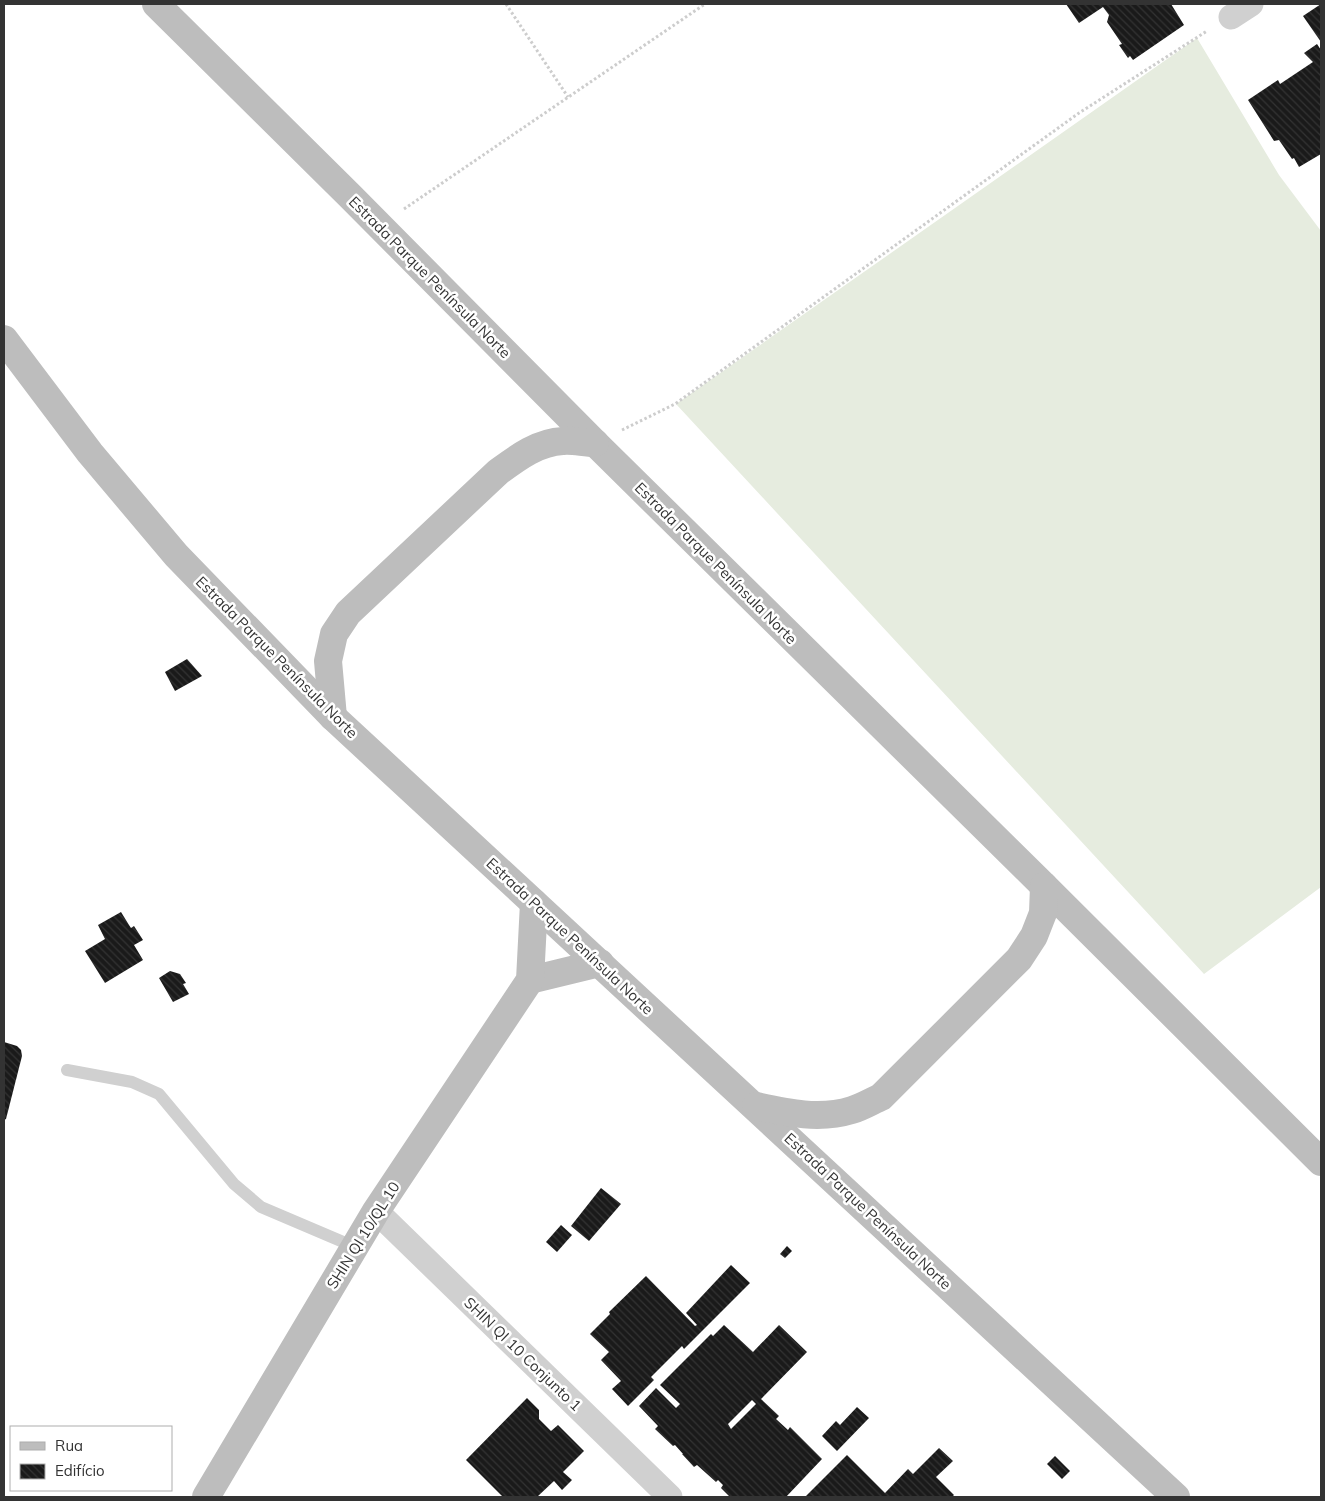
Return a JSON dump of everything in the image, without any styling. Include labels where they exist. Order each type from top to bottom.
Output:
[{"type":"main road","name":"Estrada Parque Península Norte","points":[[156,4],[595,443],[1321,1162]]},
{"type":"main road","name":"Estrada Parque Península Norte","points":[[4,339],[90,453],[176,555],[333,718],[1176,1497]]},
{"type":"main road","points":[[333,718],[328,661],[334,634],[348,614],[498,472],[517,458],[542,445],[562,441],[595,443]]},
{"type":"main road","points":[[754,1106],[791,1114],[821,1115],[852,1110],[881,1097],[1019,959],[1034,936],[1043,913],[1044,886]]},
{"type":"main road","points":[[534,903],[530,980],[600,963]]},
{"type":"main road","name":"SHIN QI 10/QL 10","points":[[206,1497],[376,1211],[530,980]]},
{"type":"street","name":"SHIN QI 10 Conjunto 1","points":[[376,1211],[670,1497]]},
{"type":"lane","points":[[67,1070],[132,1082],[159,1094],[234,1184],[261,1207],[355,1248]]},
{"type":"path","points":[[506,4],[568,97]]},
{"type":"path","points":[[379,226],[705,4]]},
{"type":"path","points":[[595,443],[675,404],[1079,113],[1241,10]]},
{"type":"shaded area","points":[[1197,38],[1279,175],[1321,231],[1321,887],[1204,974],[676,404]]},
{"type":"building","points":[[1066,4],[1171,4],[1184,25],[1133,60],[1130,56],[1128,58],[1119,45],[1122,44],[1107,22],[1109,15],[1103,7],[1079,23]]},
{"type":"building","points":[[1321,4],[1321,42],[1303,16]]},
{"type":"building","points":[[1317,44],[1321,50],[1321,154],[1299,167],[1279,140],[1274,141],[1248,100],[1278,80],[1280,84],[1313,62],[1304,53]]},
{"type":"building","points":[[187,659],[202,676],[175,691],[165,672]]},
{"type":"building","points":[[121,912],[131,928],[134,926],[143,940],[134,945],[143,960],[105,983],[85,951],[105,939],[98,925]]},
{"type":"building","points":[[170,971],[180,974],[186,983],[183,984],[189,994],[173,1002],[159,978]]},
{"type":"building","points":[[4,1042],[17,1046],[21,1050],[22,1056],[6,1119],[4,1120]]},
{"type":"building","points":[[601,1188],[621,1204],[589,1241],[571,1226]]},
{"type":"building","points":[[561,1225],[572,1235],[557,1252],[546,1242]]},
{"type":"building","points":[[787,1246],[792,1251],[785,1258],[780,1254]]},
{"type":"building","points":[[731,1265],[750,1283],[684,1349],[682,1346],[651,1377],[654,1380],[628,1406],[612,1389],[621,1381],[601,1360],[609,1352],[590,1334],[610,1314],[609,1312],[646,1276],[695,1326],[697,1325],[686,1313]]},
{"type":"building","points":[[724,1325],[753,1352],[779,1325],[807,1352],[761,1399],[779,1416],[776,1419],[788,1430],[790,1427],[822,1459],[786,1497],[730,1497],[721,1488],[723,1485],[718,1480],[716,1482],[697,1465],[694,1467],[675,1445],[673,1446],[655,1429],[658,1426],[639,1406],[656,1388],[676,1408],[680,1404],[660,1385],[711,1334],[713,1336]],"holes":[[[752,1400],[756,1404],[731,1429],[728,1424]]]},
{"type":"building","points":[[527,1398],[539,1410],[539,1419],[551,1431],[558,1425],[584,1451],[563,1472],[572,1480],[562,1490],[554,1481],[537,1497],[503,1497],[466,1460]]},
{"type":"building","points":[[857,1407],[869,1418],[837,1451],[822,1436],[836,1421],[840,1425]]},
{"type":"building","points":[[939,1448],[953,1461],[936,1477],[954,1495],[952,1497],[805,1497],[847,1455],[885,1493],[908,1469],[913,1474]]},
{"type":"building","points":[[1055,1456],[1070,1471],[1062,1479],[1047,1464]]}]
